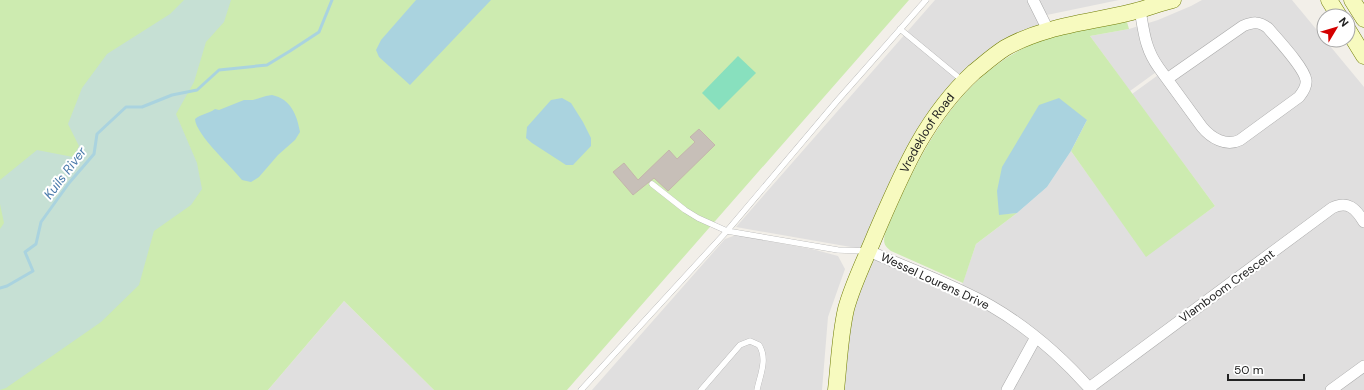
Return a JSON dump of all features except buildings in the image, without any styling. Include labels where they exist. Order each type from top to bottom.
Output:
[{"type":"street","points":[[1034,0],[1048,30]]},
{"type":"street","points":[[1352,0],[1364,19]]},
{"type":"street","name":"Vredekloof Road","points":[[836,390],[846,309],[899,180],[924,132],[945,103],[964,82],[989,59],[1003,49],[1028,37],[1048,30],[1140,10],[1165,1]]},
{"type":"street","points":[[1140,10],[1148,51],[1152,58],[1167,79],[1206,132],[1215,138],[1227,143],[1240,140],[1299,96],[1304,91],[1306,84],[1306,78],[1299,65],[1268,28],[1258,22],[1242,26],[1167,79]]},
{"type":"street","points":[[1356,43],[1364,56]]},
{"type":"street","name":"Vlamboom Crescent","points":[[1090,389],[1332,208],[1340,205],[1349,206],[1356,210],[1364,222]]},
{"type":"street","name":"Wessel Lourens Drive","points":[[869,251],[970,295],[1010,318],[1036,337],[1068,365],[1090,389]]},
{"type":"street","points":[[1007,390],[1036,337]]},
{"type":"street","points":[[1331,390],[1364,366]]},
{"type":"lane","points":[[581,390],[727,231],[837,101],[926,0]]},
{"type":"lane","points":[[900,29],[964,82]]},
{"type":"lane","points":[[652,184],[685,210],[698,218],[727,231],[838,250],[869,251]]},
{"type":"lane","points":[[701,390],[740,345],[750,341],[759,345],[764,356],[764,362],[757,390]]},
{"type":"shaded area","points":[[935,0],[1119,0],[1042,16],[1048,29],[953,92],[868,250],[736,227]]},
{"type":"shaded area","points":[[1202,0],[1292,0],[1316,29],[1316,48],[1332,48],[1364,87],[1364,390],[835,390],[868,251],[960,291],[976,244],[1017,213],[1047,187],[1071,151],[1146,256],[1215,206],[1132,94],[1161,73],[1159,70],[1130,91],[1090,36],[1129,29],[1158,20]]},
{"type":"shaded area","points":[[736,235],[812,249],[838,256],[845,269],[828,317],[822,390],[592,390],[725,239]]},
{"type":"shaded area","points":[[344,301],[434,390],[268,390]]},
{"type":"green space","points":[[0,0],[909,0],[567,390],[434,390],[344,301],[268,390],[0,390]]},
{"type":"green space","points":[[184,0],[231,0],[224,22],[206,42],[194,82],[176,114],[197,163],[202,189],[191,205],[154,231],[139,285],[101,322],[6,388],[0,390],[0,229],[4,223],[0,204],[0,180],[37,150],[73,157],[79,146],[68,124],[82,88],[107,54],[170,14]]},
{"type":"green space","points":[[1127,22],[1129,29],[1090,36],[1215,206],[1146,257],[1071,151],[1087,120],[999,214],[1017,213],[976,244],[963,283],[891,251],[885,246],[885,234],[912,174],[927,146],[964,94],[987,72],[1013,54],[1044,39]]},
{"type":"green space","points":[[738,56],[756,73],[719,110],[702,93]]},
{"type":"water","points":[[416,0],[491,0],[410,85],[379,57],[376,50],[381,40]]},
{"type":"water","points":[[272,95],[284,100],[292,109],[300,132],[295,140],[278,155],[259,177],[251,182],[242,180],[207,142],[197,126],[195,119],[215,109],[219,110],[244,100],[253,100]]},
{"type":"water","points":[[562,98],[571,103],[591,138],[591,146],[573,165],[566,165],[526,138],[527,127],[551,100]]},
{"type":"water","points":[[1059,98],[1087,120],[1071,151],[1047,187],[1017,213],[999,215],[997,191],[1002,167],[1039,105]]},
{"type":"waterway","name":"Kuils River","points":[[0,288],[7,286],[33,271],[25,252],[36,244],[41,222],[69,183],[94,154],[97,134],[126,107],[142,107],[172,95],[197,90],[219,70],[267,65],[319,32],[332,0]]}]
